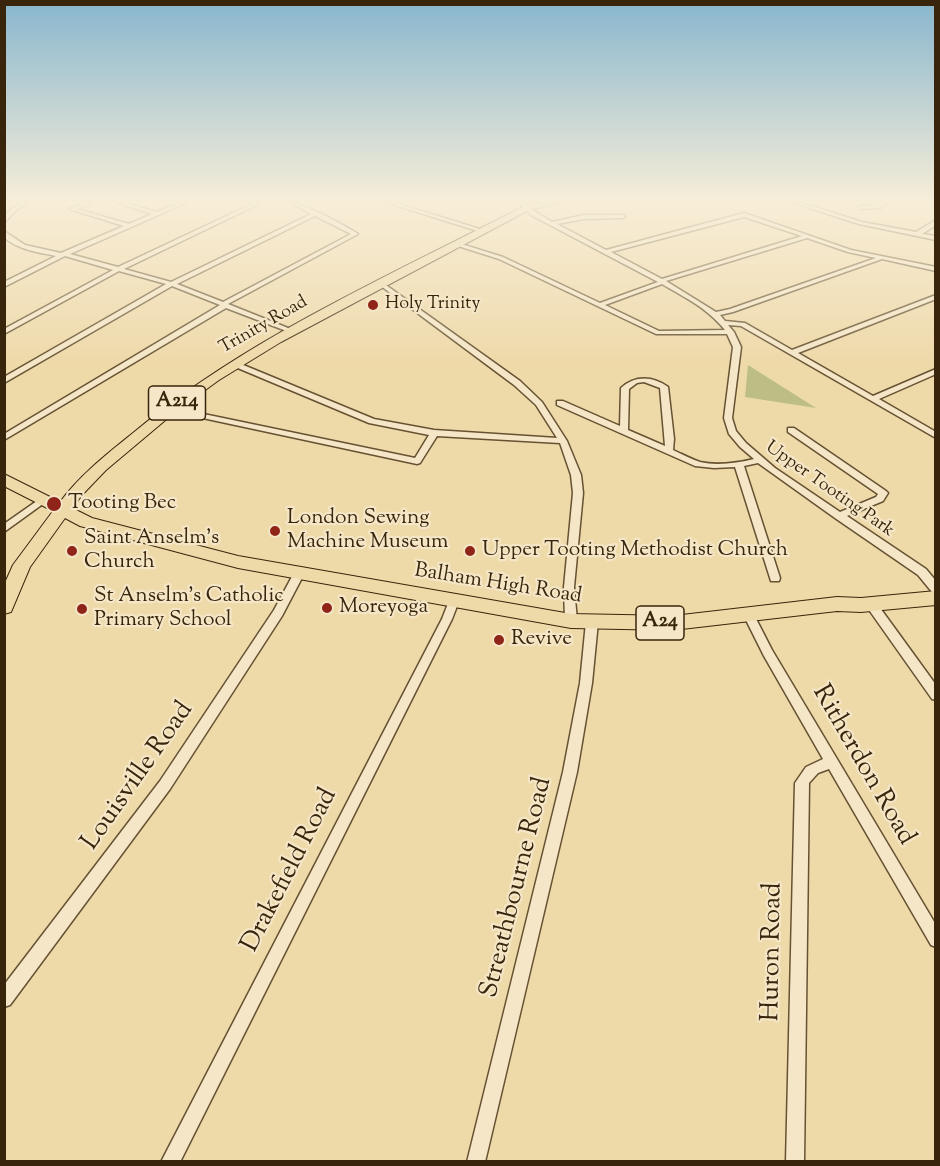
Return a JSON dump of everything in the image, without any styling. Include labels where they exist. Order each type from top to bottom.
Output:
[{"type":"highway","name":"Trinity Road","points":[[62,510],[76,491],[101,467],[170,409],[236,363],[291,331],[433,257]]},
{"type":"highway","name":"A24","points":[[4,479],[62,510]]},
{"type":"highway","name":"Balham High Road","points":[[62,510],[96,526],[238,562],[571,621],[673,623],[810,609],[830,617],[845,615],[864,605]]},
{"type":"highway","name":"A214","points":[[4,607],[22,565],[62,510]]},
{"type":"highway","points":[[864,605],[936,598]]},
{"type":"street","points":[[4,285],[58,257]]},
{"type":"street","points":[[74,257],[120,268],[172,284],[291,331]]},
{"type":"street","points":[[4,332],[142,257]]},
{"type":"street","points":[[4,381],[172,284],[226,257]]},
{"type":"street","points":[[4,438],[225,305],[312,257]]},
{"type":"street","points":[[499,257],[665,334],[730,332]]},
{"type":"street","name":"Upper Tooting Park","points":[[616,257],[703,305],[715,314],[730,332],[737,347],[729,418],[732,432],[759,460],[922,572],[936,589]]},
{"type":"street","points":[[600,305],[662,282],[741,257]]},
{"type":"street","points":[[874,257],[936,269]]},
{"type":"street","points":[[715,314],[729,312],[879,259]]},
{"type":"street","points":[[383,285],[518,383],[538,404],[562,441],[576,475],[578,493],[569,587],[571,621]]},
{"type":"street","points":[[793,352],[936,297]]},
{"type":"street","points":[[723,323],[743,324],[936,436]]},
{"type":"street","points":[[236,363],[372,421],[435,434],[562,441]]},
{"type":"street","points":[[873,399],[936,371]]},
{"type":"street","points":[[624,432],[625,388],[632,382],[653,381],[664,387],[670,439],[669,451]]},
{"type":"street","points":[[560,403],[698,464],[739,465],[759,460]]},
{"type":"street","points":[[170,409],[417,461],[435,434]]},
{"type":"street","points":[[791,430],[883,493],[880,499],[838,516]]},
{"type":"street","points":[[739,465],[774,578]]},
{"type":"street","points":[[4,529],[44,499]]},
{"type":"street","name":"Louisville Road","points":[[4,999],[165,784],[278,613],[299,574]]},
{"type":"street","name":"Drakefield Road","points":[[170,1161],[447,619],[454,601]]},
{"type":"street","points":[[864,605],[936,695]]},
{"type":"street","name":"Ritherdon Road","points":[[749,616],[936,940]]},
{"type":"street","name":"Streathbourne Road","points":[[476,1161],[570,772],[585,683],[592,622]]},
{"type":"street","name":"Huron Road","points":[[795,1161],[801,783],[805,774],[813,767],[832,763]]},
{"type":"green space","points":[[748,365],[816,408],[745,397]]},
{"type":"place","name":"Holy Trinity","points":[[373,305]]},
{"type":"place","name":"Tooting Bec","points":[[54,504]]},
{"type":"place","name":"London Sewing Machine Museum","points":[[275,531]]},
{"type":"place","name":"Saint Anselm's Church","points":[[72,551]]},
{"type":"place","name":"Upper Tooting Methodist Church","points":[[470,551]]},
{"type":"place","name":"Moreyoga","points":[[327,608]]},
{"type":"place","name":"St Anselm's Catholic Primary School","points":[[82,609]]},
{"type":"place","name":"Revive","points":[[499,640]]}]
